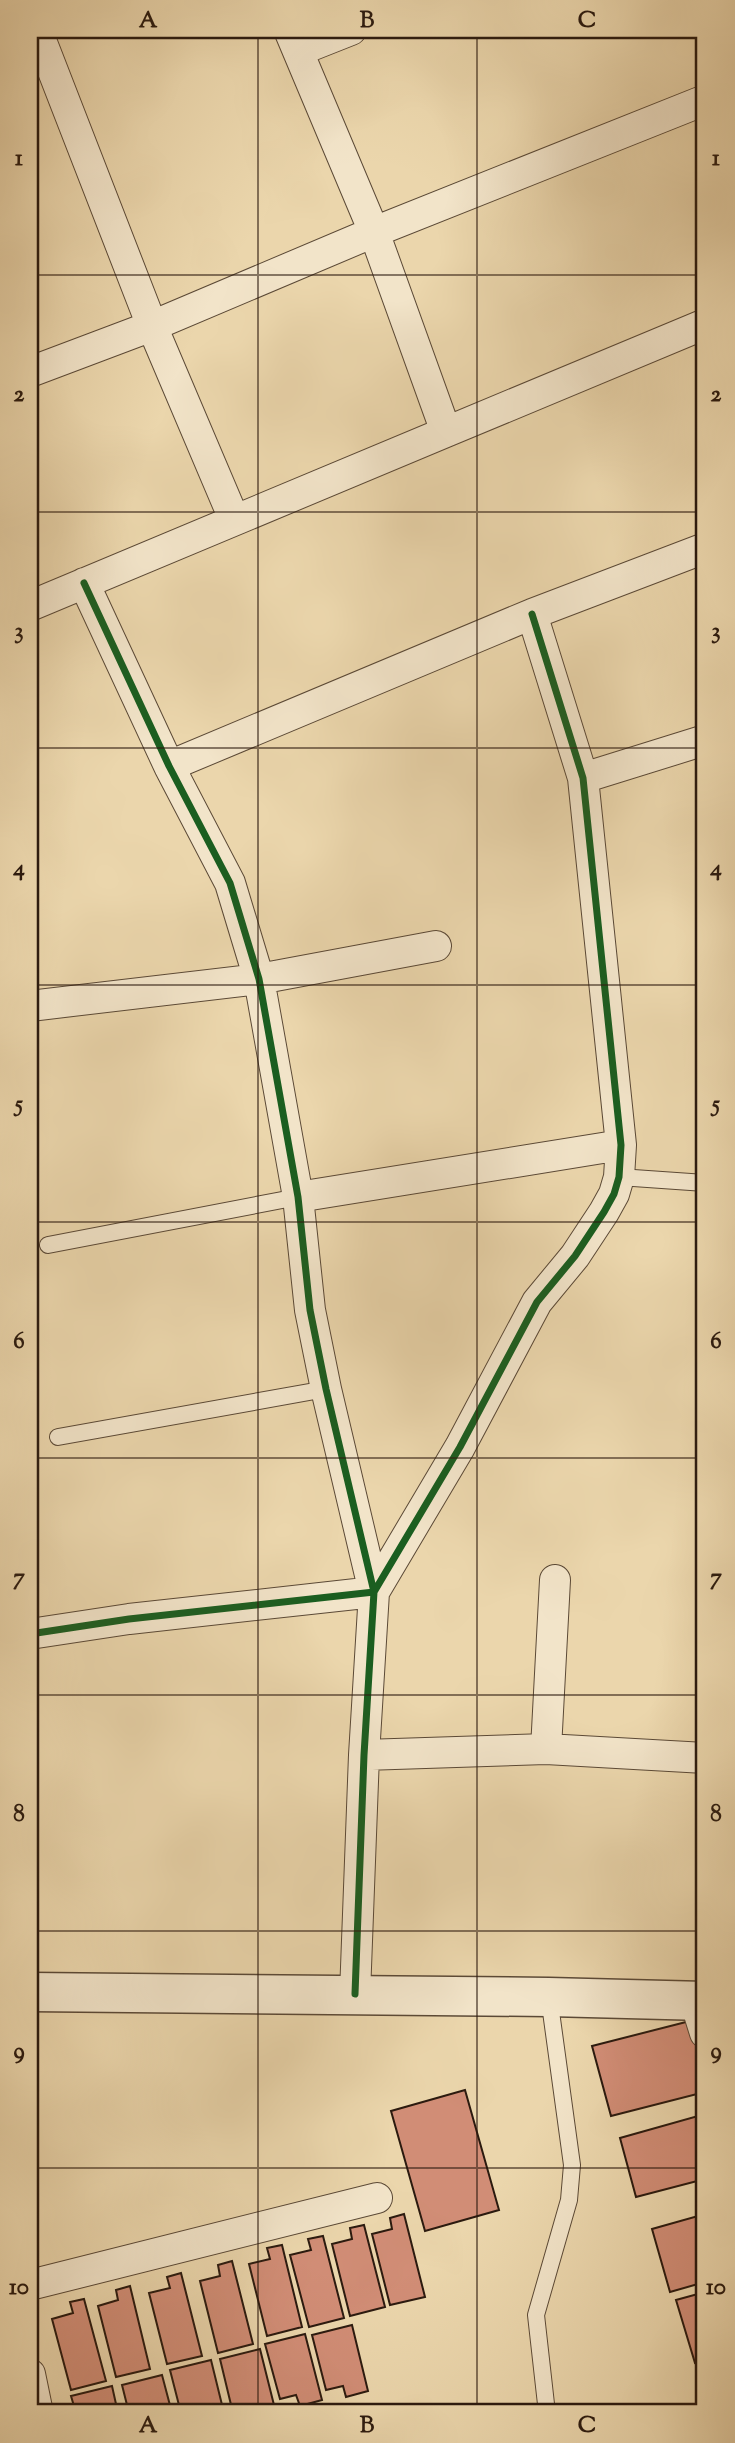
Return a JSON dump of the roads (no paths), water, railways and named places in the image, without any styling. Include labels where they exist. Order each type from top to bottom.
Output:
[{"type":"street","points":[[37,30],[152,326],[234,519]]},
{"type":"street","points":[[351,30],[294,41],[374,232],[446,432]]},
{"type":"street","points":[[30,372],[152,326],[374,232],[705,100]]},
{"type":"street","points":[[30,606],[705,324]]},
{"type":"street","points":[[169,766],[532,614],[705,548]]},
{"type":"street","points":[[84,583],[169,766],[230,883],[259,979],[298,1197],[310,1310],[374,1592],[363,1755],[355,1994]]},
{"type":"street","points":[[374,1592],[460,1447],[537,1302],[583,1245],[614,1194],[619,1177],[621,1145],[583,778],[532,614]]},
{"type":"street","points":[[583,778],[705,740]]},
{"type":"street","points":[[30,1006],[259,979],[436,946]]},
{"type":"street","points":[[298,1197],[621,1145]]},
{"type":"street","points":[[546,1749],[555,1580]]},
{"type":"street","points":[[30,1634],[129,1619],[374,1592]]},
{"type":"street","points":[[363,1755],[546,1749],[705,1758]]},
{"type":"street","points":[[30,1992],[549,1997],[702,2012]]},
{"type":"street","points":[[30,2285],[377,2198]]},
{"type":"street","points":[[30,2374],[38,2413]]},
{"type":"lane","points":[[619,1177],[705,1183]]},
{"type":"lane","points":[[48,1245],[298,1197]]},
{"type":"lane","points":[[58,1437],[326,1389]]},
{"type":"lane","points":[[547,2413],[537,2346],[536,2315],[569,2200],[572,2165],[549,1997]]}]
